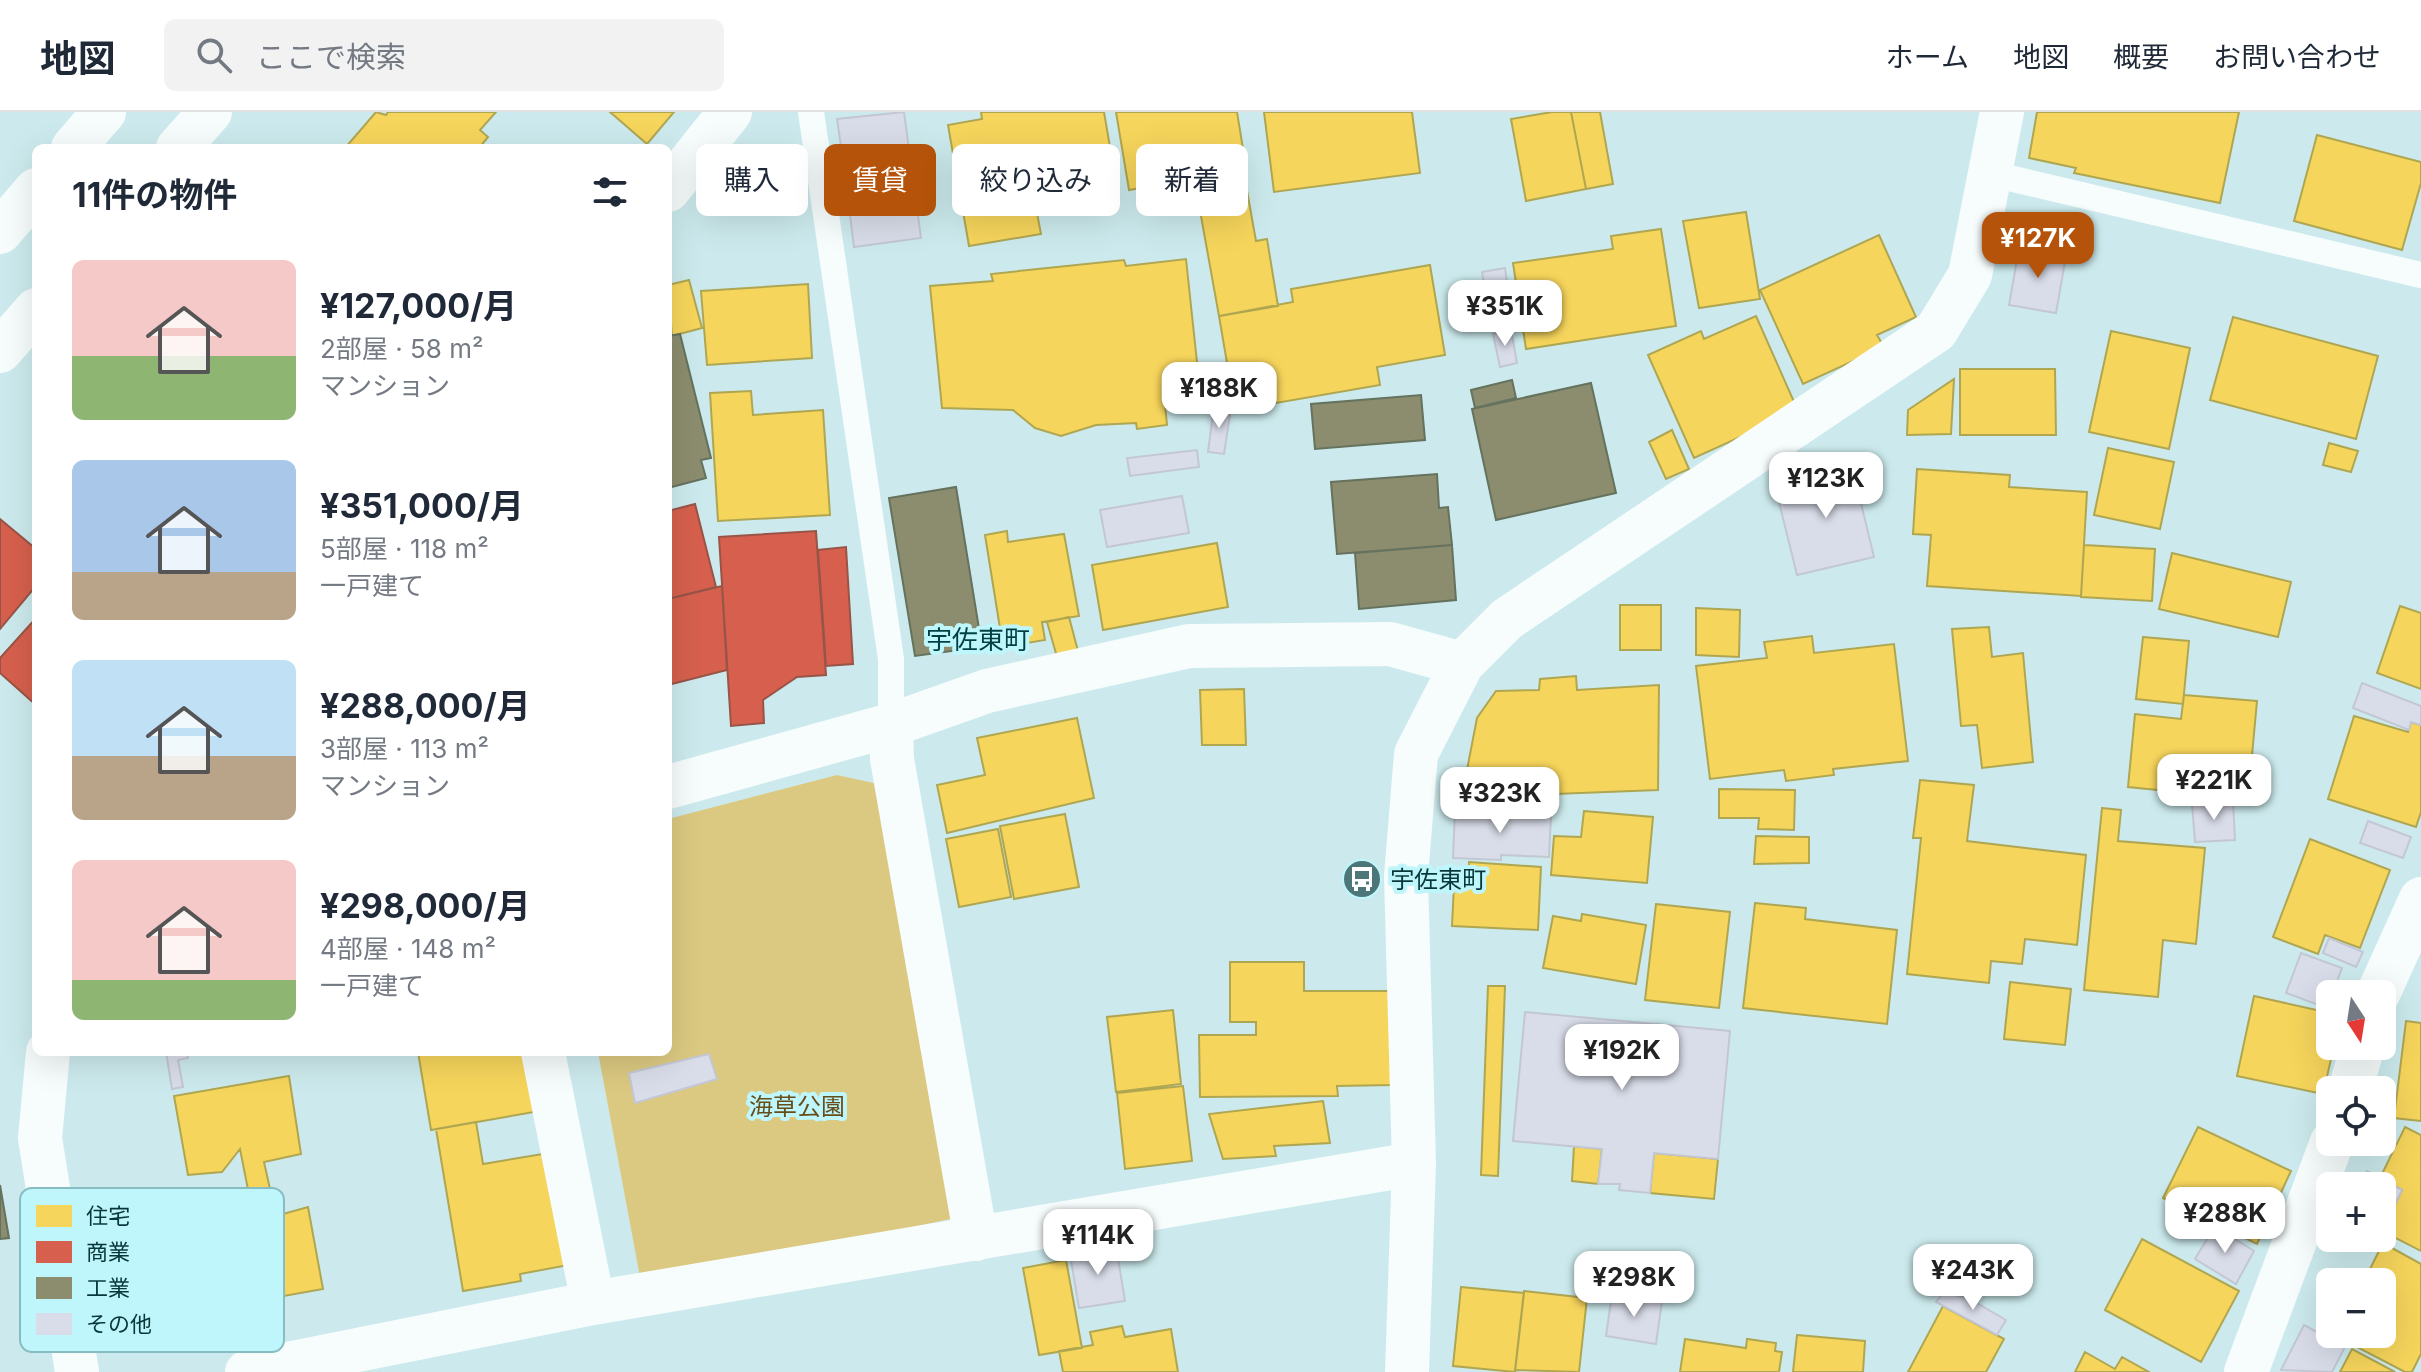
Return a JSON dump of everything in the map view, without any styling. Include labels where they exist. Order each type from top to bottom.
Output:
[{"type":"street","points":[[76,144],[104,112]]},
{"type":"street","points":[[182,144],[210,112]]},
{"type":"street","points":[[672,185],[730,112]]},
{"type":"street","points":[[1407,1372],[1414,1164],[1406,876],[1416,754],[1462,664],[1507,619],[1936,331],[1970,275],[2002,112]]},
{"type":"street","points":[[0,232],[32,195]]},
{"type":"street","points":[[0,351],[32,315]]},
{"type":"street","points":[[672,786],[891,725],[987,691],[1189,646],[1390,644],[1462,664]]},
{"type":"street","points":[[891,725],[892,759],[976,1239]]},
{"type":"street","points":[[2384,980],[2421,899]]},
{"type":"street","points":[[48,1056],[40,1138],[48,1188]]},
{"type":"street","points":[[544,1056],[593,1303]]},
{"type":"street","points":[[2246,1372],[2327,1156]]},
{"type":"street","points":[[247,1372],[593,1303],[1414,1164]]},
{"type":"street","points":[[74,1352],[77,1372]]},
{"type":"lane","points":[[811,112],[891,659],[891,725]]},
{"type":"lane","points":[[1992,174],[2421,275]]},
{"type":"green space","name":"海草公園","points":[[837,775],[878,784],[960,1217],[804,1250],[640,1277],[599,1056],[672,1056],[672,818]]},
{"type":"building: 住宅","points":[[376,112],[386,115],[388,112],[496,112],[480,130],[488,137],[482,144],[348,144]]},
{"type":"building: 住宅","points":[[610,112],[674,112],[647,144]]},
{"type":"building: 住宅","points":[[981,112],[1104,112],[1109,144],[952,144],[952,148],[948,125],[982,119]]},
{"type":"building: 住宅","points":[[1116,112],[1237,112],[1242,144],[1136,144],[1136,189],[1129,190]]},
{"type":"building: 住宅","points":[[1264,112],[1412,112],[1420,173],[1274,192]]},
{"type":"building: 住宅","points":[[1571,112],[1586,189],[1526,201],[1511,119]]},
{"type":"building: 住宅","points":[[1571,112],[1600,112],[1613,184],[1586,189]]},
{"type":"building: 住宅","points":[[2037,112],[2239,112],[2220,203],[2074,173],[2076,168],[2029,158]]},
{"type":"building: 住宅","points":[[2317,135],[2421,162],[2421,183],[2402,250],[2294,221]]},
{"type":"building: 住宅","points":[[1248,196],[1256,241],[1267,239],[1278,306],[1219,316],[1201,216],[1248,216]]},
{"type":"building: 住宅","points":[[1746,212],[1760,299],[1699,308],[1683,221]]},
{"type":"building: 住宅","points":[[964,216],[1038,216],[1041,234],[969,246]]},
{"type":"building: 住宅","points":[[1661,229],[1676,326],[1526,349],[1513,263],[1613,249],[1611,236]]},
{"type":"building: 住宅","points":[[1879,235],[1916,317],[1877,335],[1884,347],[1803,384],[1760,290]]},
{"type":"building: 住宅","points":[[1186,259],[1199,381],[1163,384],[1167,425],[1137,429],[1136,423],[1096,425],[1061,436],[1035,428],[1013,410],[942,408],[930,286],[993,281],[991,274],[1124,260],[1126,266]]},
{"type":"building: 住宅","points":[[1430,265],[1445,355],[1377,367],[1380,385],[1235,410],[1219,316],[1293,302],[1291,289]]},
{"type":"building: 住宅","points":[[689,280],[702,328],[672,336],[672,284]]},
{"type":"building: 住宅","points":[[808,284],[812,358],[707,365],[701,291]]},
{"type":"building: 住宅","points":[[1756,316],[1795,404],[1778,420],[1694,458],[1648,355],[1701,331],[1704,339]]},
{"type":"building: 住宅","points":[[2233,317],[2378,356],[2356,439],[2210,400]]},
{"type":"building: 住宅","points":[[2111,331],[2190,348],[2169,449],[2089,432]]},
{"type":"building: 住宅","points":[[1960,369],[2055,369],[2056,435],[1960,435]]},
{"type":"building: 住宅","points":[[1954,379],[1951,434],[1907,435],[1908,410]]},
{"type":"building: 住宅","points":[[751,391],[753,415],[823,410],[830,515],[718,521],[710,393]]},
{"type":"building: 住宅","points":[[1672,430],[1689,469],[1666,479],[1649,442]]},
{"type":"building: 住宅","points":[[2329,443],[2358,451],[2351,472],[2323,465]]},
{"type":"building: 住宅","points":[[2108,448],[2174,462],[2160,529],[2094,515]]},
{"type":"building: 住宅","points":[[1917,469],[2010,475],[2009,487],[2087,492],[2081,596],[1927,586],[1931,535],[1913,534]]},
{"type":"building: 住宅","points":[[1007,531],[1008,542],[1064,534],[1079,616],[1042,622],[1045,640],[1003,647],[985,535]]},
{"type":"building: 住宅","points":[[1217,543],[1228,607],[1103,630],[1092,565]]},
{"type":"building: 住宅","points":[[2084,545],[2155,549],[2152,601],[2081,597]]},
{"type":"building: 住宅","points":[[2172,553],[2291,582],[2278,637],[2159,609]]},
{"type":"building: 住宅","points":[[1620,605],[1661,605],[1661,650],[1620,650]]},
{"type":"building: 住宅","points":[[2400,606],[2421,613],[2421,689],[2377,673]]},
{"type":"building: 住宅","points":[[1696,608],[1740,610],[1739,657],[1696,655]]},
{"type":"building: 住宅","points":[[1069,617],[1078,651],[1057,657],[1047,622]]},
{"type":"building: 住宅","points":[[1989,627],[1992,657],[2023,653],[2033,762],[1982,768],[1977,725],[1961,726],[1952,629]]},
{"type":"building: 住宅","points":[[1812,636],[1814,653],[1894,644],[1908,761],[1833,769],[1834,775],[1786,781],[1784,770],[1710,779],[1696,666],[1767,658],[1764,642]]},
{"type":"building: 住宅","points":[[2143,637],[2189,641],[2183,704],[2136,699]]},
{"type":"building: 住宅","points":[[1576,676],[1577,690],[1659,685],[1658,790],[1555,794],[1554,783],[1479,785],[1480,772],[1466,775],[1477,718],[1496,691],[1539,690],[1540,679]]},
{"type":"building: 住宅","points":[[1244,689],[1246,745],[1202,745],[1200,690]]},
{"type":"building: 住宅","points":[[2184,695],[2257,701],[2248,799],[2128,787],[2135,714],[2181,719]]},
{"type":"building: 住宅","points":[[2354,716],[2408,732],[2411,722],[2421,725],[2421,812],[2416,827],[2328,799]]},
{"type":"building: 住宅","points":[[1077,718],[1094,798],[947,833],[937,785],[985,775],[977,738]]},
{"type":"building: 住宅","points":[[1920,780],[1974,785],[1967,841],[2086,855],[2077,945],[2025,939],[2022,964],[1991,961],[1989,983],[1907,974],[1921,838],[1913,838]]},
{"type":"building: 住宅","points":[[1719,789],[1795,790],[1794,830],[1758,829],[1759,818],[1719,818]]},
{"type":"building: 住宅","points":[[2102,808],[2121,810],[2118,841],[2205,848],[2196,944],[2163,940],[2158,997],[2084,990]]},
{"type":"building: 住宅","points":[[1584,811],[1653,817],[1647,883],[1551,875],[1554,836],[1581,837]]},
{"type":"building: 住宅","points":[[1065,814],[1079,887],[1014,899],[1000,826]]},
{"type":"building: 住宅","points":[[998,829],[1011,897],[959,907],[946,839]]},
{"type":"building: 住宅","points":[[1756,836],[1809,837],[1809,863],[1754,864]]},
{"type":"building: 住宅","points":[[2310,839],[2390,870],[2360,948],[2325,935],[2318,954],[2273,937]]},
{"type":"building: 住宅","points":[[1469,862],[1541,867],[1538,930],[1452,926],[1454,885],[1468,885]]},
{"type":"building: 住宅","points":[[1755,903],[1806,908],[1805,919],[1897,930],[1887,1024],[1743,1008]]},
{"type":"building: 住宅","points":[[1656,904],[1730,912],[1719,1008],[1645,1000]]},
{"type":"building: 住宅","points":[[1582,914],[1646,925],[1636,984],[1543,968],[1553,916],[1581,921]]},
{"type":"building: 住宅","points":[[1230,962],[1304,962],[1304,991],[1392,991],[1392,1085],[1337,1086],[1338,1096],[1200,1097],[1199,1035],[1256,1035],[1256,1022],[1230,1022]]},
{"type":"building: 住宅","points":[[2010,982],[2071,989],[2065,1045],[2004,1039]]},
{"type":"building: 住宅","points":[[1488,986],[1505,986],[1498,1176],[1481,1175]]},
{"type":"building: 住宅","points":[[2254,996],[2316,1010],[2316,1060],[2331,1060],[2327,1076],[2316,1076],[2316,1093],[2237,1076]]},
{"type":"building: 住宅","points":[[1173,1010],[1181,1084],[1116,1092],[1107,1017]]},
{"type":"building: 住宅","points":[[2406,1021],[2421,1023],[2421,1121],[2396,1118]]},
{"type":"building: 住宅","points":[[419,1056],[525,1056],[534,1112],[431,1130]]},
{"type":"building: 住宅","points":[[289,1076],[301,1154],[264,1162],[270,1188],[248,1188],[240,1149],[222,1172],[188,1175],[174,1096]]},
{"type":"building: 住宅","points":[[1183,1086],[1192,1161],[1125,1169],[1117,1093]]},
{"type":"building: 住宅","points":[[1323,1101],[1330,1143],[1274,1146],[1276,1156],[1223,1159],[1209,1114]]},
{"type":"building: 住宅","points":[[476,1122],[483,1164],[555,1152],[574,1264],[520,1274],[521,1281],[463,1291],[436,1129]]},
{"type":"building: 住宅","points":[[2198,1127],[2291,1171],[2257,1244],[2163,1198]]},
{"type":"building: 住宅","points":[[2405,1127],[2421,1135],[2421,1251],[2396,1238],[2396,1202],[2402,1190],[2396,1187],[2396,1172],[2383,1172],[2391,1156],[2396,1156],[2396,1145]]},
{"type":"building: 住宅","points":[[1574,1146],[1602,1149],[1598,1184],[1572,1181]]},
{"type":"building: 住宅","points":[[1654,1153],[1718,1159],[1714,1199],[1650,1193]]},
{"type":"building: 住宅","points":[[308,1207],[323,1289],[284,1296],[284,1214]]},
{"type":"building: 住宅","points":[[2142,1239],[2239,1291],[2201,1362],[2105,1310]]},
{"type":"building: 住宅","points":[[2396,1250],[2421,1264],[2421,1354],[2412,1372],[2405,1372],[2359,1348],[2396,1348],[2396,1268],[2370,1268],[2378,1252]]},
{"type":"building: 住宅","points":[[1066,1260],[1082,1348],[1039,1355],[1023,1268]]},
{"type":"building: 住宅","points":[[1461,1287],[1524,1293],[1515,1372],[1453,1366]]},
{"type":"building: 住宅","points":[[1524,1291],[1587,1298],[1579,1372],[1515,1370]]},
{"type":"building: 住宅","points":[[1943,1306],[2004,1339],[1986,1372],[1908,1372]]},
{"type":"building: 住宅","points":[[1122,1326],[1125,1337],[1171,1329],[1178,1372],[1063,1372],[1059,1351],[1093,1345],[1090,1332]]},
{"type":"building: 住宅","points":[[1797,1335],[1865,1341],[1863,1372],[1793,1372]]},
{"type":"building: 住宅","points":[[1685,1339],[1746,1348],[1747,1339],[1776,1343],[1775,1351],[1782,1352],[1779,1372],[1680,1372]]},
{"type":"building: 住宅","points":[[2352,1349],[2395,1372],[2340,1372]]},
{"type":"building: 住宅","points":[[2085,1352],[2115,1369],[2122,1357],[2149,1372],[2075,1372]]},
{"type":"building: 商業","points":[[695,504],[716,587],[672,598],[672,510]]},
{"type":"building: 商業","points":[[0,519],[32,546],[32,591],[0,629]]},
{"type":"building: 商業","points":[[816,531],[826,675],[797,677],[763,700],[764,723],[731,726],[719,537]]},
{"type":"building: 商業","points":[[846,547],[853,664],[826,666],[818,550]]},
{"type":"building: 商業","points":[[722,586],[727,670],[672,684],[672,598]]},
{"type":"building: 商業","points":[[32,622],[32,701],[0,673],[0,658]]},
{"type":"building: 工業","points":[[680,334],[711,458],[701,460],[706,478],[672,487],[672,335]]},
{"type":"building: 工業","points":[[1512,380],[1516,398],[1475,408],[1471,390]]},
{"type":"building: 工業","points":[[1591,383],[1616,493],[1496,520],[1472,409]]},
{"type":"building: 工業","points":[[1421,395],[1425,440],[1315,449],[1311,404]]},
{"type":"building: 工業","points":[[1437,474],[1439,508],[1448,507],[1452,545],[1337,554],[1331,482]]},
{"type":"building: 工業","points":[[956,487],[982,647],[915,656],[889,498]]},
{"type":"building: 工業","points":[[1452,545],[1456,600],[1359,609],[1355,553]]},
{"type":"building: 工業","points":[[0,1185],[9,1238],[0,1239]]},
{"type":"building: その他","points":[[904,112],[908,144],[841,144],[837,119]]},
{"type":"building: その他","points":[[850,216],[918,216],[921,238],[854,247]]},
{"type":"building: その他","points":[[2019,248],[2066,256],[2056,313],[2009,305]]},
{"type":"building: その他","points":[[1505,268],[1513,324],[1490,327],[1482,272]]},
{"type":"building: その他","points":[[1511,330],[1517,363],[1500,367],[1493,334]]},
{"type":"building: その他","points":[[1214,406],[1231,408],[1224,454],[1208,452]]},
{"type":"building: その他","points":[[1197,450],[1199,467],[1130,476],[1127,458]]},
{"type":"building: その他","points":[[1839,461],[1840,470],[1852,466],[1874,557],[1797,575],[1778,498],[1821,466]]},
{"type":"building: その他","points":[[1182,496],[1189,533],[1107,547],[1100,510]]},
{"type":"building: その他","points":[[2362,683],[2421,706],[2421,725],[2411,722],[2409,730],[2353,708]]},
{"type":"building: その他","points":[[2233,801],[2235,840],[2195,842],[2192,804]]},
{"type":"building: その他","points":[[1455,811],[1551,816],[1549,857],[1501,855],[1501,860],[1453,858]]},
{"type":"building: その他","points":[[2368,821],[2411,837],[2403,858],[2360,843]]},
{"type":"building: その他","points":[[2329,938],[2363,952],[2356,967],[2323,953]]},
{"type":"building: その他","points":[[2301,953],[2342,968],[2338,980],[2316,980],[2316,1004],[2286,993]]},
{"type":"building: その他","points":[[1525,1012],[1730,1031],[1718,1159],[1654,1153],[1650,1193],[1619,1190],[1620,1184],[1598,1184],[1602,1149],[1513,1141]]},
{"type":"building: その他","points":[[709,1054],[717,1079],[635,1103],[629,1073]]},
{"type":"building: その他","points":[[167,1056],[188,1056],[178,1060],[183,1087],[172,1089]]},
{"type":"building: その他","points":[[2396,1187],[2402,1190],[2396,1202]]},
{"type":"building: その他","points":[[2215,1226],[2254,1251],[2236,1284],[2195,1259]]},
{"type":"building: その他","points":[[1116,1246],[1125,1301],[1079,1308],[1070,1254]]},
{"type":"building: その他","points":[[1943,1293],[1968,1298],[2006,1320],[1997,1335],[1936,1302]]},
{"type":"building: その他","points":[[1612,1294],[1662,1301],[1656,1344],[1606,1336]]},
{"type":"building: その他","points":[[2304,1325],[2316,1331],[2316,1348],[2344,1348],[2332,1372],[2281,1370]]},
{"type":"place","name":"宇佐東町","points":[[1362,879]]},
{"type":"district","name":"宇佐東町","points":[[978,639]]}]
